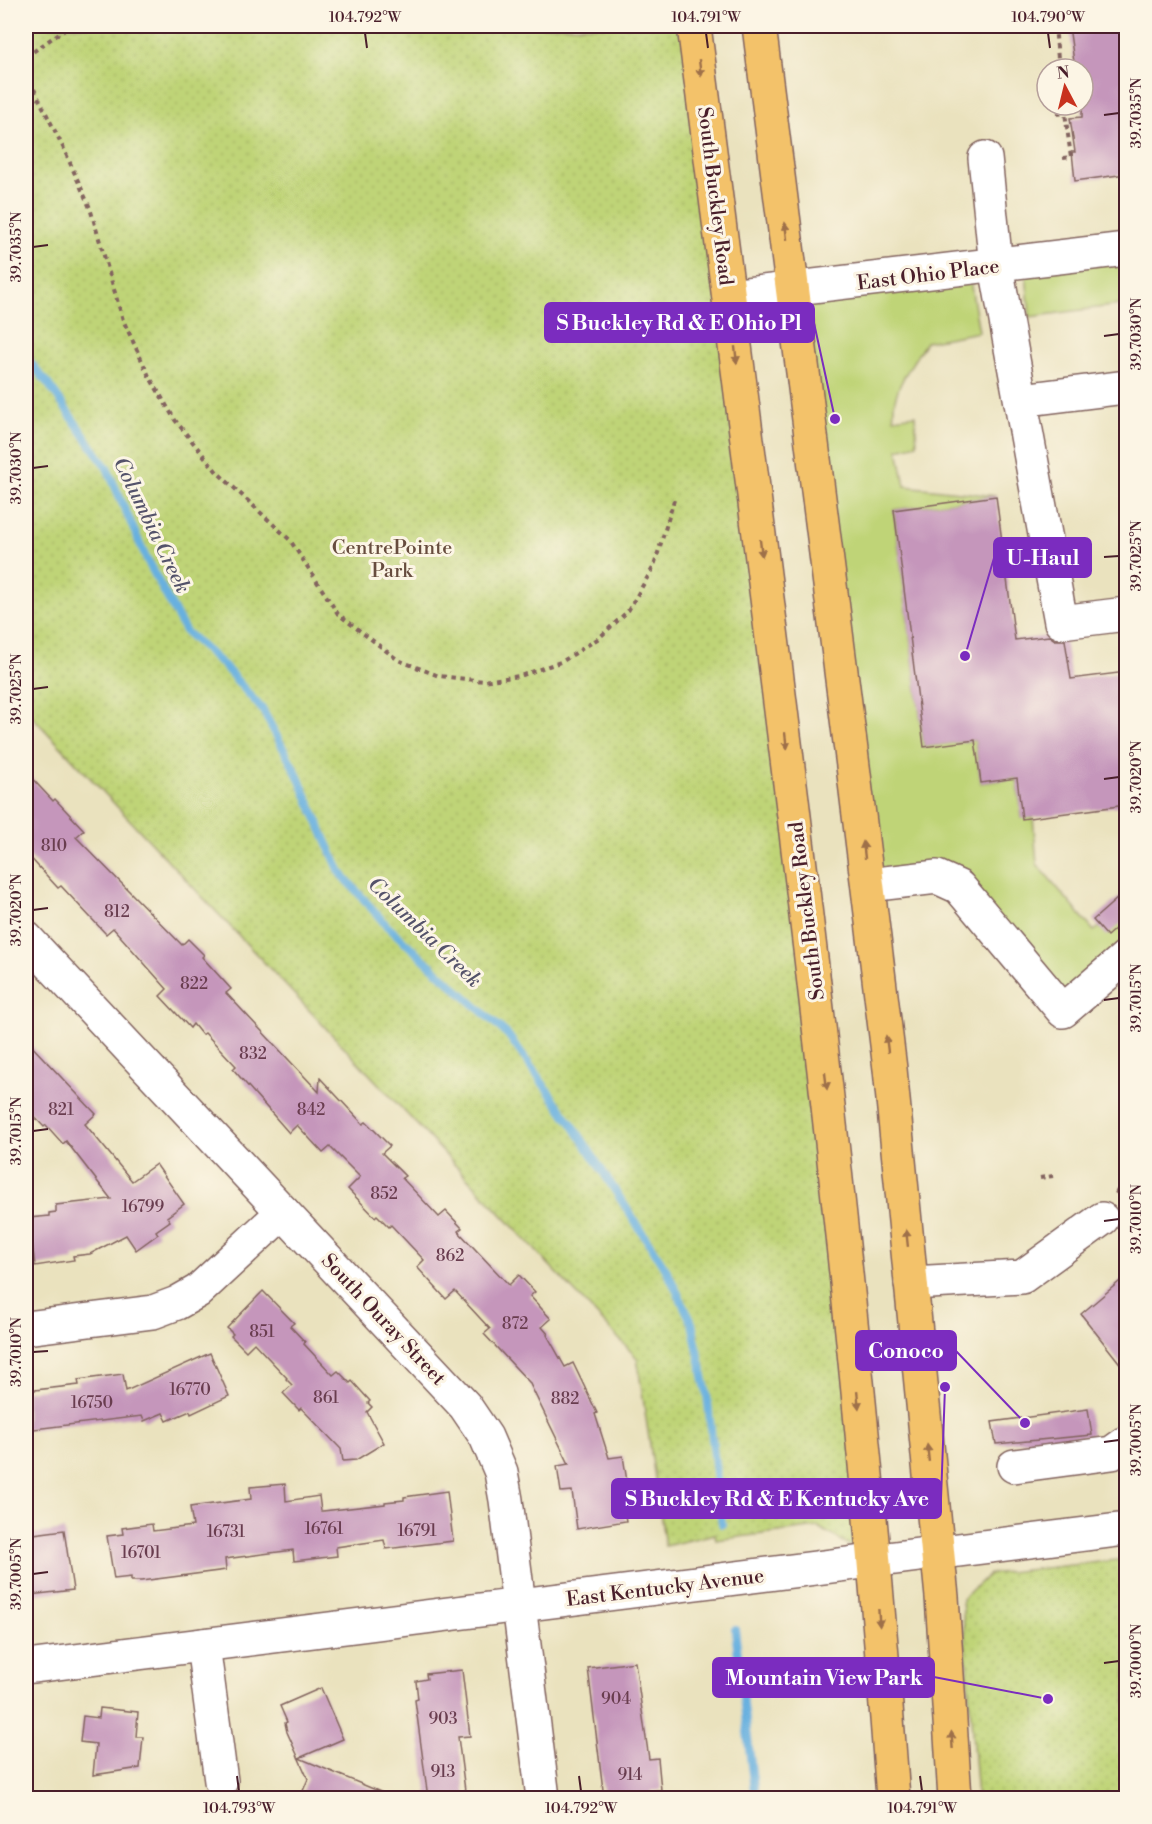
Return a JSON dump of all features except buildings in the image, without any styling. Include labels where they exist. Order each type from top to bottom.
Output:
[{"type":"main road","name":"South Buckley Road","points":[[694,26],[798,840],[835,1168],[875,1560],[892,1798]]},
{"type":"main road","points":[[759,26],[794,289],[890,1069],[938,1553],[956,1798]]},
{"type":"street","points":[[985,158],[996,266],[1061,622],[1126,614]]},
{"type":"street","name":"East Ohio Place","points":[[729,297],[1126,249]]},
{"type":"street","points":[[1021,400],[1126,387]]},
{"type":"street","points":[[868,885],[938,877],[959,887],[1063,1011],[1126,957]]},
{"type":"street","name":"South Ouray Street","points":[[26,938],[465,1406],[486,1437],[501,1472],[543,1798]]},
{"type":"street","points":[[26,1328],[153,1312],[177,1303],[198,1291],[283,1212]]},
{"type":"street","points":[[911,1283],[1022,1277],[1102,1219]]},
{"type":"street","points":[[1014,1466],[1112,1453],[1126,1443]]},
{"type":"street","name":"East Kentucky Avenue","points":[[26,1667],[1126,1529]]},
{"type":"street","points":[[203,1645],[220,1781]]},
{"type":"path","points":[[26,57],[69,26]]},
{"type":"path","points":[[1056,26],[1058,57]]},
{"type":"path","points":[[26,73],[90,208],[123,320],[148,376],[175,420],[217,472],[290,540],[338,614],[398,660],[439,676],[483,681],[520,676],[563,661],[599,638],[628,610],[654,566],[675,500]]},
{"type":"path","points":[[1063,158],[1071,157],[1066,117]]},
{"type":"path","points":[[1040,1178],[1053,1176]]},
{"type":"green space","name":"CentrePointe Park","points":[[26,26],[694,26],[875,1560],[818,1527],[716,1540],[715,1534],[665,1546],[637,1358],[26,710]]},
{"type":"green space","points":[[1126,249],[1126,304],[1030,317],[1025,262]]},
{"type":"green space","points":[[968,269],[979,332],[926,342],[903,378],[895,398],[894,408],[894,418],[915,415],[917,444],[898,449],[905,486],[996,496],[894,510],[924,747],[975,740],[981,783],[1017,778],[1022,818],[1033,817],[1037,864],[1094,931],[1126,909],[1126,957],[1063,1011],[959,887],[868,885],[794,289]]},
{"type":"green space","points":[[1126,1559],[1126,1798],[977,1798],[962,1599],[989,1574]]},
{"type":"waterway","name":"Columbia Creek","points":[[26,357],[49,385],[107,468],[147,560],[185,631],[224,666],[262,709],[296,772],[340,872],[387,926],[508,1035],[574,1127],[667,1271],[692,1323],[707,1395],[722,1524]]},
{"type":"waterway","name":"Columbia Creek","points":[[735,1630],[755,1798]]},
{"type":"place","name":"S Buckley Rd & E Ohio Pl","points":[[835,419]]},
{"type":"place","name":"U-Haul","points":[[965,656]]},
{"type":"place","name":"S Buckley Rd & E Kentucky Ave","points":[[945,1387]]},
{"type":"place","name":"Conoco","points":[[1025,1423]]},
{"type":"place","name":"Mountain View Park","points":[[1048,1699]]}]
